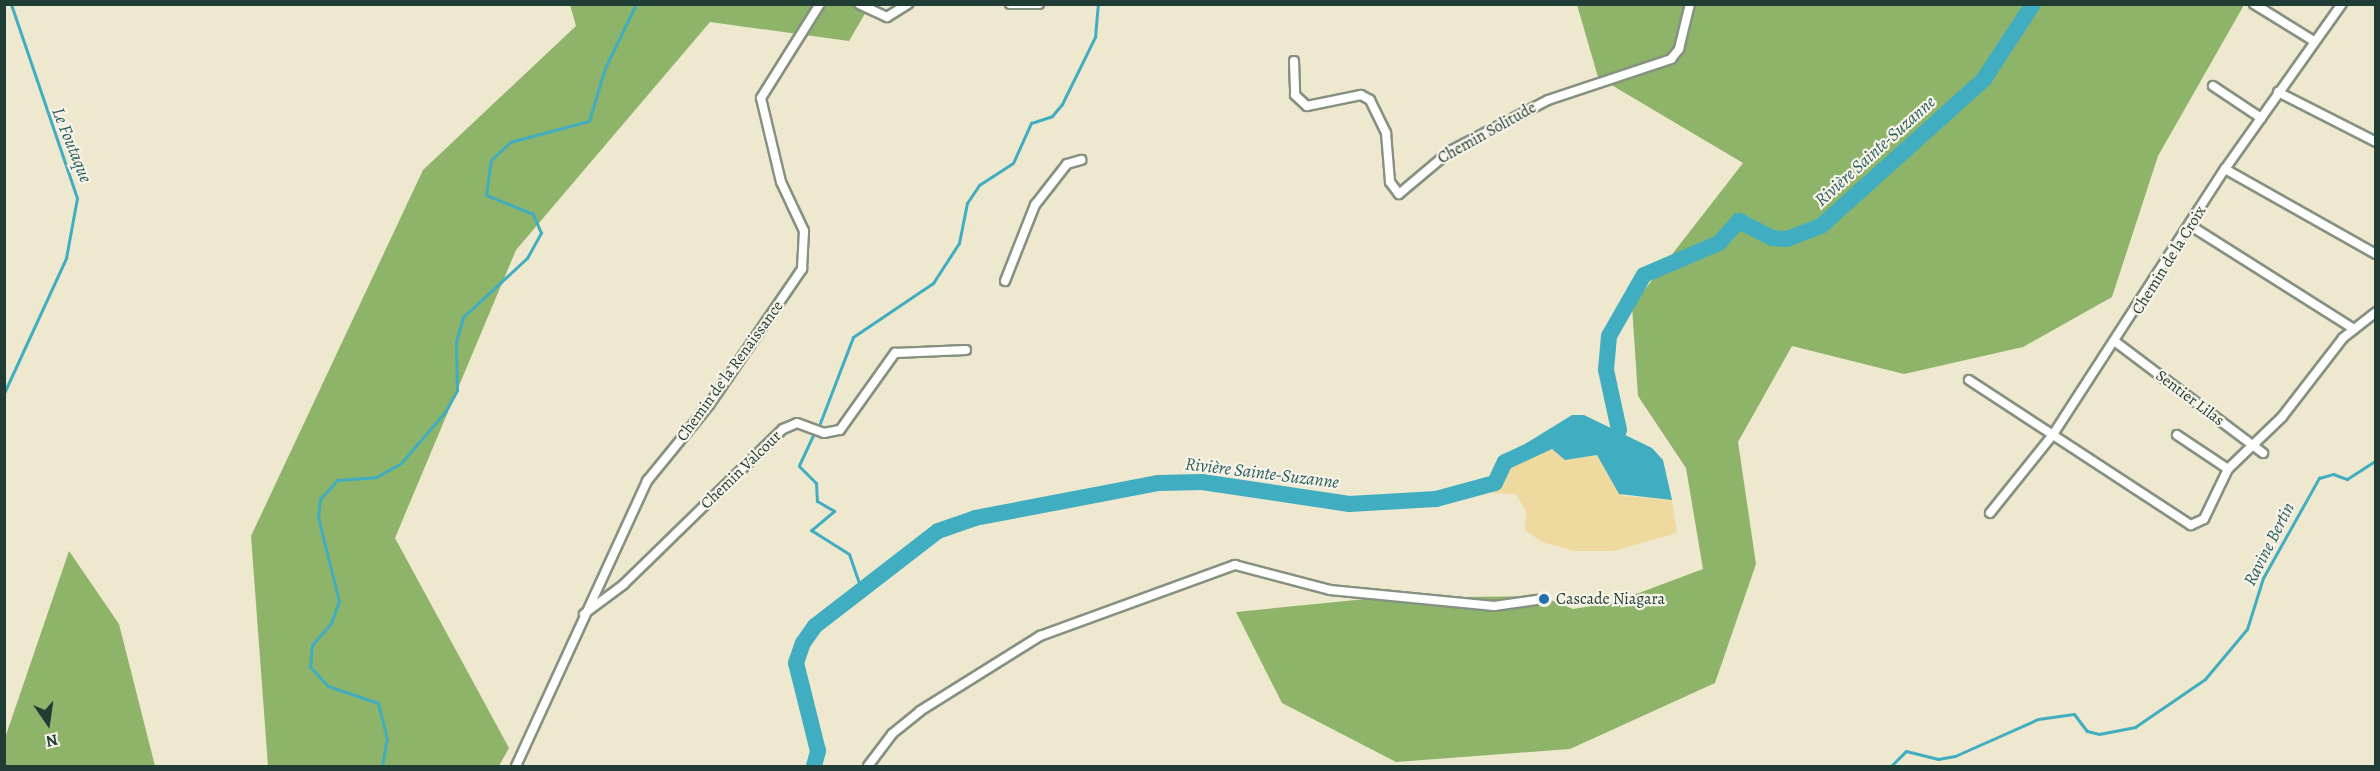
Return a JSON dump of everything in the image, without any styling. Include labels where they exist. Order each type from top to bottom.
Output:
[{"type":"street","name":"Chemin de la Renaissance","points":[[516,766],[647,481],[709,405],[802,269],[804,231],[781,182],[761,98],[820,4]]},
{"type":"street","points":[[859,4],[887,17],[908,4]]},
{"type":"street","points":[[1010,4],[1040,4]]},
{"type":"street","name":"Chemin Solitude","points":[[1294,62],[1295,95],[1307,106],[1361,95],[1370,100],[1386,133],[1390,182],[1399,194],[1450,151],[1548,100],[1671,59],[1679,49],[1690,4]]},
{"type":"street","points":[[2254,4],[2314,42]]},
{"type":"street","name":"Chemin de la Croix","points":[[1990,513],[2052,436],[2117,343],[2225,169],[2342,4]]},
{"type":"street","points":[[2213,86],[2261,118]]},
{"type":"street","points":[[2278,92],[2376,142]]},
{"type":"street","points":[[1005,281],[1035,205],[1067,164],[1081,160]]},
{"type":"street","points":[[2225,169],[2376,254]]},
{"type":"street","points":[[2191,226],[2354,329]]},
{"type":"street","points":[[1969,380],[2191,525],[2204,519],[2228,469],[2253,446],[2354,329],[2376,312]]},
{"type":"street","name":"Sentier Lilas","points":[[2117,343],[2263,453]]},
{"type":"street","name":"Chemin Valcour","points":[[584,615],[623,585],[783,429],[797,423],[824,433],[840,429],[862,406],[895,353],[966,350]]},
{"type":"street","points":[[2177,435],[2228,469]]},
{"type":"street","points":[[868,766],[892,734],[920,711],[1047,632],[1235,565],[1329,590],[1494,606],[1544,599]]},
{"type":"green space","points":[[570,5],[870,5],[849,41],[710,22],[516,250],[395,538],[509,748],[499,766],[268,766],[251,536],[423,170],[576,26]]},
{"type":"green space","points":[[1577,5],[2244,5],[2158,156],[2112,297],[2023,347],[1904,374],[1792,346],[1738,442],[1756,564],[1715,683],[1570,749],[1396,762],[1282,703],[1236,612],[1376,598],[1541,596],[1573,609],[1615,602],[1703,569],[1686,468],[1638,396],[1632,306],[1743,163],[1598,77]]},
{"type":"green space","points":[[69,551],[119,624],[155,766],[5,766],[5,738]]},
{"type":"sand","points":[[1552,449],[1565,460],[1597,455],[1623,496],[1672,500],[1677,533],[1614,551],[1574,551],[1542,542],[1525,530],[1526,511],[1516,494],[1489,493],[1510,462],[1528,450]]},
{"type":"water","points":[[1572,415],[1584,415],[1652,448],[1663,460],[1672,500],[1619,494],[1597,455],[1565,460],[1552,449],[1528,450],[1525,444]]},
{"type":"waterway","name":"Le Foutaque","points":[[4,393],[66,258],[77,198],[11,4]]},
{"type":"waterway","points":[[382,766],[387,739],[378,703],[328,686],[310,667],[312,645],[331,623],[339,601],[318,517],[320,499],[337,480],[376,477],[401,463],[445,412],[457,390],[456,342],[463,317],[527,258],[541,233],[533,214],[486,195],[491,160],[510,142],[589,121],[605,68],[636,4]]},
{"type":"waterway","points":[[820,423],[853,337],[933,283],[959,243],[967,203],[979,185],[1013,163],[1031,123],[1052,116],[1062,104],[1095,37],[1098,4]]},
{"type":"waterway","name":"Rivière Sainte-Suzanne","points":[[1608,446],[1619,430],[1606,370],[1609,336],[1644,275],[1719,243],[1739,221],[1772,238],[1787,239],[1821,226],[1984,79],[2033,4]]},
{"type":"waterway","points":[[815,431],[799,466],[816,483],[817,501],[834,511],[811,530],[849,554],[861,588]]},
{"type":"waterway","name":"Rivière Sainte-Suzanne","points":[[814,766],[818,751],[796,663],[803,643],[815,626],[938,531],[975,518],[1159,483],[1202,482],[1349,504],[1436,499],[1495,483],[1505,462],[1548,442]]},
{"type":"waterway","name":"Ravine Bertin","points":[[1891,766],[1906,751],[1938,759],[1955,756],[2038,719],[2074,714],[2087,731],[2099,734],[2135,727],[2205,679],[2247,629],[2263,578],[2319,478],[2333,474],[2347,479],[2376,460]]},
{"type":"place","name":"Cascade Niagara","points":[[1544,599]]}]
